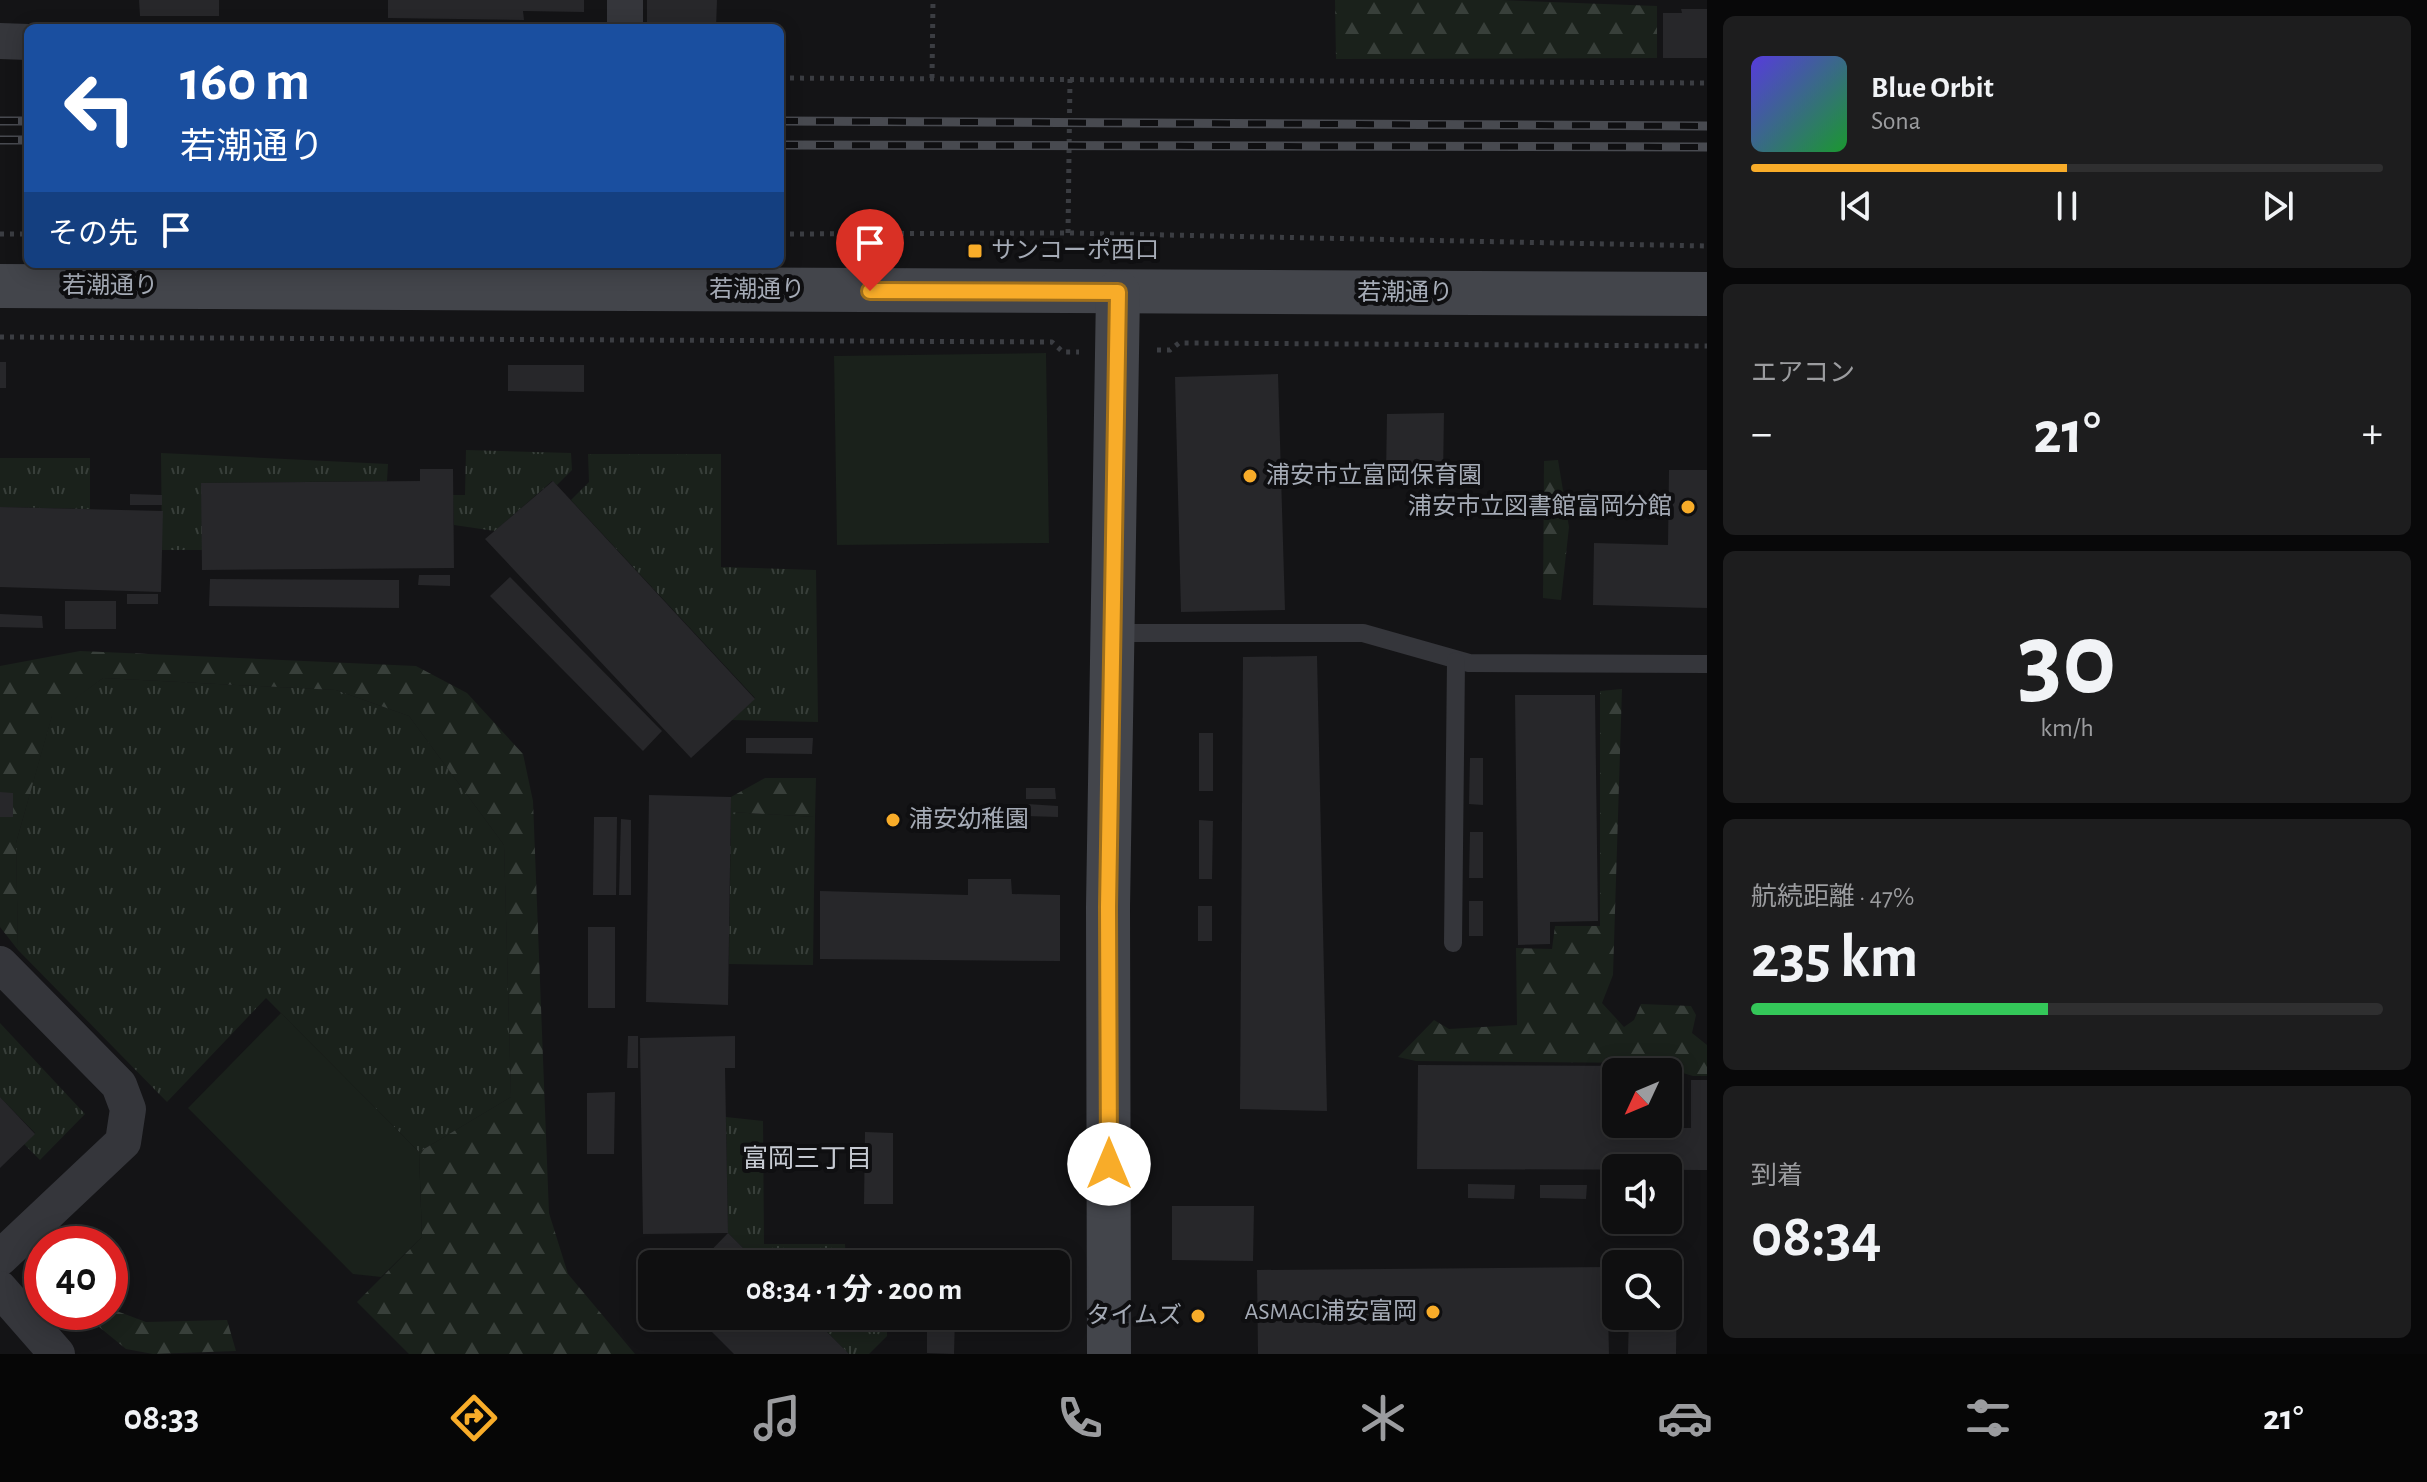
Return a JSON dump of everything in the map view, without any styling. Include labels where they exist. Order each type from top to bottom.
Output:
[{"type":"main road","name":"若潮通り","points":[[0,286],[1707,294]]},
{"type":"main road","points":[[1109,1354],[1111,633],[1118,292]]},
{"type":"street","points":[[625,0],[625,24]]},
{"type":"street","points":[[0,41],[24,42]]},
{"type":"street","points":[[0,964],[119,1085],[128,1109],[123,1142],[0,1258]]},
{"type":"street","points":[[0,1289],[57,1354]]},
{"type":"lane","points":[[1111,633],[1363,633],[1456,661],[1707,664]]},
{"type":"lane","points":[[1453,943],[1456,661]]},
{"type":"path","points":[[932,78],[933,0]]},
{"type":"path","points":[[784,78],[1707,83]]},
{"type":"path","points":[[1068,233],[1070,79]]},
{"type":"path","points":[[784,234],[1068,233],[1707,246]]},
{"type":"path","points":[[0,234],[24,234]]},
{"type":"path","points":[[0,337],[1052,342],[1063,352],[1170,350],[1179,343],[1707,346]]},
{"type":"green space","points":[[1335,0],[1501,0],[1657,6],[1657,58],[1336,59]]},
{"type":"green space","points":[[1046,353],[1049,543],[837,545],[834,356]]},
{"type":"green space","points":[[466,450],[571,453],[572,470],[557,485],[552,481],[495,531],[454,525],[453,495],[465,495]]},
{"type":"green space","points":[[161,453],[388,464],[387,481],[202,483],[202,550],[162,550]]},
{"type":"green space","points":[[588,454],[721,454],[721,567],[816,570],[818,722],[731,720],[755,698],[571,500],[589,482]]},
{"type":"green space","points":[[0,458],[90,458],[90,509],[0,507]]},
{"type":"green space","points":[[1558,460],[1569,527],[1561,600],[1543,598],[1544,461]]},
{"type":"green space","points":[[80,651],[416,666],[467,693],[523,754],[533,801],[549,1213],[568,1274],[635,1354],[409,1354],[357,1302],[422,1237],[419,1152],[511,1097],[504,845],[409,716],[336,690],[103,678],[52,716],[16,843],[18,950],[0,927],[0,666]]},
{"type":"green space","points":[[103,678],[336,690],[409,716],[504,845],[511,1097],[419,1152],[266,998],[167,1102],[18,950],[16,843],[52,715]]},
{"type":"green space","points":[[1622,689],[1613,975],[1602,1003],[1624,1027],[1634,1020],[1641,1004],[1691,1006],[1696,1015],[1692,1033],[1707,1045],[1707,1076],[1682,1073],[1682,1058],[1602,1058],[1602,1063],[1416,1061],[1398,1057],[1434,1020],[1449,1029],[1517,1025],[1516,948],[1552,949],[1555,926],[1600,926],[1600,691]]},
{"type":"green space","points":[[765,778],[816,778],[815,817],[731,812],[731,797]]},
{"type":"green space","points":[[731,812],[815,817],[813,965],[729,964]]},
{"type":"green space","points":[[281,1013],[419,1152],[422,1237],[381,1277],[353,1274],[188,1108]]},
{"type":"green space","points":[[0,1023],[85,1114],[40,1160],[24,1144],[35,1133],[0,1097]]},
{"type":"green space","points":[[726,1117],[763,1121],[764,1244],[845,1244],[845,1250],[745,1250],[728,1233]]},
{"type":"green space","points":[[128,1315],[146,1322],[227,1320],[236,1351],[153,1354],[126,1349],[103,1330],[128,1330]]},
{"type":"green space","points":[[825,1330],[887,1330],[887,1336],[869,1354],[849,1354]]},
{"type":"building","points":[[139,0],[219,0],[219,16],[140,16]]},
{"type":"building","points":[[388,0],[584,0],[584,12],[523,11],[524,20],[388,18]]},
{"type":"building","points":[[647,0],[717,0],[716,24],[647,24]]},
{"type":"building","points":[[1681,9],[1707,9],[1707,58],[1663,58],[1663,13],[1682,13]]},
{"type":"building","points":[[0,362],[6,362],[6,388],[0,388]]},
{"type":"building","points":[[508,365],[584,365],[584,392],[508,391]]},
{"type":"building","points":[[1278,374],[1285,610],[1181,612],[1175,377]]},
{"type":"building","points":[[1444,413],[1443,476],[1386,476],[1387,414]]},
{"type":"building","points":[[420,469],[453,469],[454,568],[202,570],[201,483],[420,481]]},
{"type":"building","name":"浦安市立図書館富岡分館","points":[[1669,470],[1707,470],[1707,608],[1593,605],[1594,543],[1668,545]]},
{"type":"building","points":[[553,481],[755,699],[691,758],[485,539]]},
{"type":"building","points":[[130,494],[162,495],[162,505],[130,505]]},
{"type":"building","points":[[0,507],[163,511],[161,592],[0,587]]},
{"type":"building","points":[[419,575],[450,575],[450,586],[418,585]]},
{"type":"building","points":[[510,577],[662,731],[643,751],[490,596]]},
{"type":"building","points":[[210,579],[399,580],[399,608],[209,606]]},
{"type":"building","points":[[127,594],[158,594],[158,604],[127,604]]},
{"type":"building","points":[[65,601],[116,601],[116,629],[65,629]]},
{"type":"building","points":[[0,614],[42,616],[43,628],[0,627]]},
{"type":"building","points":[[1317,656],[1327,1111],[1240,1109],[1243,657]]},
{"type":"building","points":[[1515,695],[1595,695],[1598,921],[1550,922],[1550,944],[1518,945]]},
{"type":"building","points":[[1199,733],[1213,733],[1213,791],[1199,791]]},
{"type":"building","points":[[746,738],[813,738],[812,754],[746,753]]},
{"type":"building","points":[[1470,758],[1483,758],[1483,805],[1469,804]]},
{"type":"building","points":[[1026,788],[1055,788],[1056,799],[1026,799]]},
{"type":"building","points":[[0,792],[13,793],[13,817],[0,817]]},
{"type":"building","points":[[649,795],[731,797],[728,1005],[646,1002]]},
{"type":"building","points":[[1027,804],[1058,806],[1058,817],[1026,816]]},
{"type":"building","points":[[594,817],[617,817],[616,895],[593,895]]},
{"type":"building","points":[[621,819],[631,820],[631,895],[619,895]]},
{"type":"building","points":[[1199,820],[1213,821],[1212,879],[1199,879]]},
{"type":"building","points":[[1470,832],[1483,832],[1483,878],[1469,878]]},
{"type":"building","points":[[968,879],[1011,879],[1012,894],[1060,895],[1060,961],[820,959],[820,891],[968,895]]},
{"type":"building","points":[[1469,901],[1483,901],[1483,936],[1469,936]]},
{"type":"building","points":[[1198,906],[1212,906],[1212,941],[1198,941]]},
{"type":"building","points":[[588,927],[615,927],[615,1008],[588,1008]]},
{"type":"building","points":[[628,1036],[638,1036],[638,1068],[627,1068]]},
{"type":"building","points":[[735,1036],[735,1068],[725,1068],[728,1233],[643,1234],[640,1038]]},
{"type":"building","points":[[1418,1065],[1602,1066],[1602,1138],[1682,1138],[1682,1128],[1691,1128],[1691,1080],[1707,1080],[1707,1170],[1682,1170],[1682,1154],[1602,1154],[1602,1170],[1417,1169]]},
{"type":"building","points":[[615,1092],[614,1154],[587,1154],[587,1093]]},
{"type":"building","points":[[0,1097],[35,1134],[0,1168]]},
{"type":"building","points":[[865,1132],[893,1133],[893,1204],[864,1204]]},
{"type":"building","points":[[1468,1184],[1515,1185],[1514,1199],[1468,1198]]},
{"type":"building","points":[[1540,1185],[1587,1185],[1586,1199],[1540,1198]]},
{"type":"building","points":[[1172,1206],[1254,1206],[1253,1261],[1172,1260]]},
{"type":"building","points":[[728,1233],[745,1250],[712,1250]]},
{"type":"building","name":"ASMACI浦安富岡","points":[[1602,1267],[1602,1330],[1608,1330],[1609,1354],[1258,1354],[1257,1270]]},
{"type":"building","points":[[710,1330],[825,1330],[849,1354],[734,1354]]},
{"type":"building","points":[[927,1330],[955,1330],[954,1354],[927,1353]]},
{"type":"building","points":[[1629,1330],[1676,1330],[1676,1354],[1628,1354]]},
{"type":"railway","points":[[0,121],[24,121]]},
{"type":"railway","points":[[784,121],[1707,126]]},
{"type":"railway","points":[[0,140],[24,140]]},
{"type":"railway","points":[[784,145],[1707,147]]},
{"type":"place","name":"サンコーポ西口","points":[[975,251]]},
{"type":"place","name":"浦安市立富岡保育園","points":[[1250,476]]},
{"type":"place","name":"浦安市立図書館富岡分館","points":[[1688,507]]},
{"type":"place","name":"浦安幼稚園","points":[[893,820]]},
{"type":"place","name":"ASMACI浦安富岡","points":[[1433,1312]]},
{"type":"place","name":"タイムズ","points":[[1198,1316]]},
{"type":"district","name":"富岡三丁目","points":[[807,1159]]},
{"type":"route","points":[[870,291],[1118,292],[1108,907],[1109,1164]]}]
